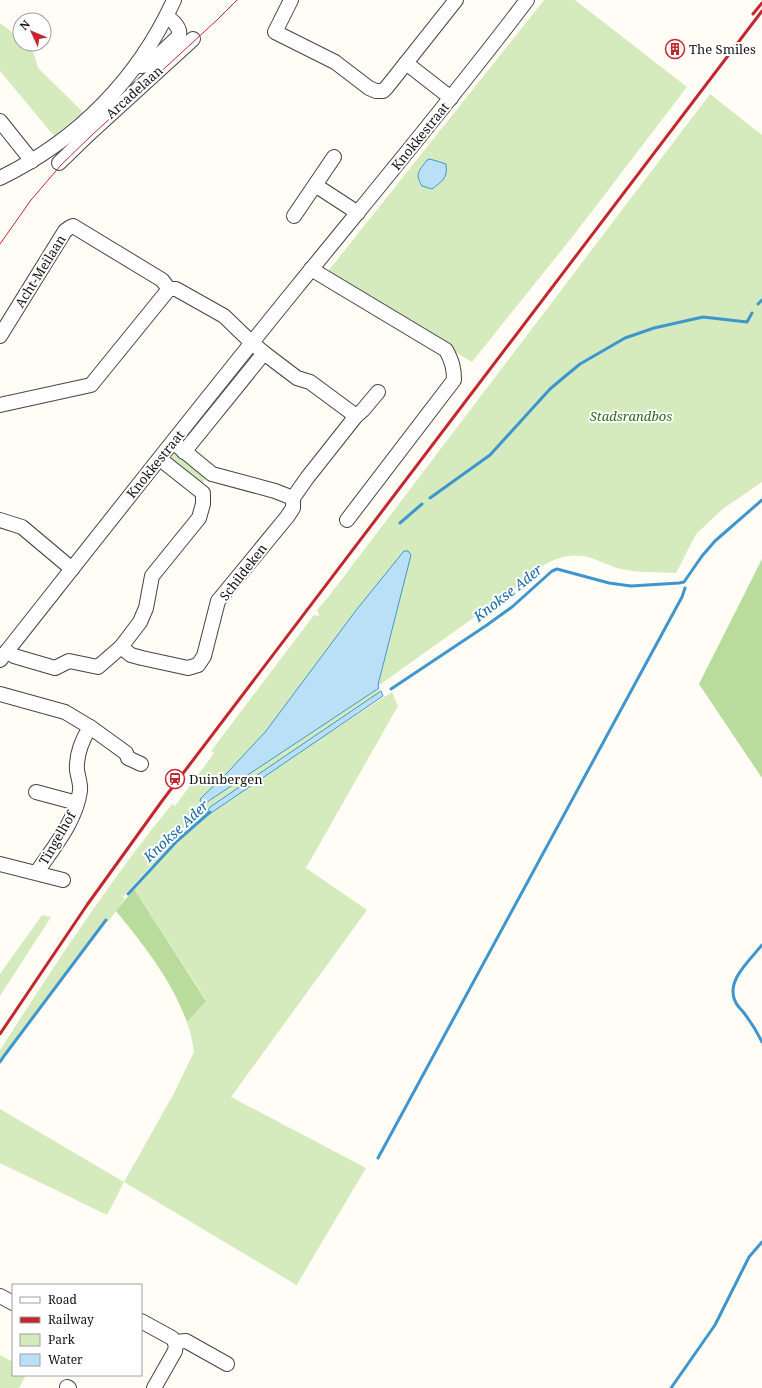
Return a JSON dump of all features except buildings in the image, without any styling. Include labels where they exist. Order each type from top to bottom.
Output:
[{"type":"street","name":"Arcadelaan","points":[[59,163],[106,101],[138,64],[158,34],[174,0]]},
{"type":"street","points":[[291,0],[275,32],[335,62],[369,88],[376,91],[383,91],[456,0]]},
{"type":"street","name":"Knokkestraat","points":[[4,656],[311,269],[451,98],[528,0]]},
{"type":"street","name":"Arcadelaan","points":[[138,64],[141,66],[148,65],[179,36],[180,30],[170,19],[166,18]]},
{"type":"street","name":"Arcadelaan","points":[[0,178],[73,144],[193,39]]},
{"type":"street","points":[[406,63],[451,98]]},
{"type":"street","points":[[0,121],[32,162]]},
{"type":"street","points":[[294,216],[334,157]]},
{"type":"street","points":[[315,186],[358,212]]},
{"type":"street","name":"Acht-Meilaan","points":[[0,336],[64,231],[73,226],[162,280],[169,289],[176,289],[224,316],[252,343]]},
{"type":"street","points":[[311,269],[446,350],[454,369],[454,380],[347,520]]},
{"type":"street","points":[[0,405],[91,385],[169,289]]},
{"type":"street","points":[[252,343],[297,378],[310,382],[356,416]]},
{"type":"street","name":"Knokkestraat","points":[[184,452],[264,353]]},
{"type":"street","name":"Schildeken","points":[[121,647],[131,655],[142,658],[188,668],[198,665],[204,656],[218,602],[293,508],[293,498],[307,478],[356,416],[364,410],[378,392]]},
{"type":"street","points":[[173,442],[212,474],[275,491],[293,498]]},
{"type":"street","points":[[160,459],[203,493]]},
{"type":"street","points":[[4,656],[14,656],[54,668],[69,661],[98,666],[121,647],[140,622],[146,608],[152,576],[199,518],[203,504],[203,493],[212,474]]},
{"type":"street","points":[[0,520],[22,527],[72,569]]},
{"type":"street","points":[[0,694],[65,712],[90,727],[126,753],[128,758],[141,764]]},
{"type":"street","name":"Tingelhof","points":[[37,872],[69,822],[77,803],[80,790],[77,768],[78,752],[90,727]]},
{"type":"street","name":"Tingelhof","points":[[36,792],[77,803]]},
{"type":"street","name":"Tingelhof","points":[[0,864],[37,872],[63,880]]},
{"type":"street","points":[[0,1296],[12,1302]]},
{"type":"street","points":[[142,1322],[172,1338],[176,1346],[154,1388]]},
{"type":"street","points":[[175,1342],[186,1341],[227,1364]]},
{"type":"green space","points":[[544,0],[575,0],[687,87],[573,236],[472,362],[325,275]]},
{"type":"green space","points":[[0,23],[12,32],[12,52],[33,52],[38,68],[83,112],[54,136],[0,71]]},
{"type":"green space","name":"Stadsrandbos","points":[[710,94],[762,135],[762,482],[724,508],[696,534],[676,573],[642,572],[616,568],[593,558],[583,556],[563,557],[554,560],[537,570],[514,589],[378,686],[411,555],[404,551],[357,609],[266,731],[228,772],[201,798],[204,805],[379,688],[381,691],[210,807],[181,835],[123,897],[125,899],[108,922],[105,920],[18,1035],[0,1062],[0,1050],[126,863],[172,804],[175,806],[214,753],[211,751],[314,615],[319,616],[317,610]]},
{"type":"green space","points":[[171,451],[207,477],[200,486],[167,461]]},
{"type":"green space","points":[[762,559],[762,778],[699,684]]},
{"type":"green space","points":[[392,692],[398,706],[306,868],[367,910],[231,1097],[366,1168],[296,1286],[124,1182],[173,1095],[194,1052],[187,1022],[206,1000],[134,889],[179,841],[208,815],[318,740]]},
{"type":"green space","points":[[134,889],[206,1001],[187,1022],[174,992],[147,950],[116,911]]},
{"type":"green space","points":[[42,915],[51,917],[0,996],[0,974]]},
{"type":"green space","points":[[0,1109],[124,1182],[107,1215],[0,1163]]},
{"type":"green space","points":[[0,1355],[12,1361],[12,1376],[25,1376],[19,1388],[0,1388]]},
{"type":"water","points":[[430,159],[446,164],[444,179],[432,189],[422,186],[418,178],[420,169],[427,160]]},
{"type":"water","points":[[404,551],[408,551],[411,555],[378,685],[379,688],[204,805],[200,801],[201,798],[228,772],[266,731],[357,609]]},
{"type":"water","points":[[381,691],[383,696],[208,815],[207,812],[210,807]]},
{"type":"waterway","points":[[758,304],[762,300]]},
{"type":"waterway","points":[[430,498],[490,455],[550,389],[580,364],[625,338],[654,328],[703,317],[747,322],[752,313]]},
{"type":"waterway","name":"Knokse Ader","points":[[391,689],[512,607],[552,571],[557,569],[609,583],[631,586],[684,582],[702,556],[715,541],[762,500]]},
{"type":"waterway","points":[[400,523],[422,504]]},
{"type":"waterway","points":[[378,1158],[682,597],[685,588]]},
{"type":"waterway","name":"Knokse Ader","points":[[128,894],[177,841],[210,812]]},
{"type":"waterway","name":"Knokse Ader","points":[[0,1062],[106,920]]},
{"type":"waterway","points":[[762,945],[745,964],[733,987],[733,995],[737,1004],[749,1020],[762,1042]]},
{"type":"waterway","points":[[671,1388],[715,1325],[749,1257],[762,1242]]},
{"type":"tram line","points":[[0,244],[31,200],[61,165],[237,0]]},
{"type":"railway","points":[[753,14],[762,3]]},
{"type":"railway","points":[[0,1034],[87,905],[162,801],[762,11]]},
{"type":"place","name":"The Smiles","points":[[675,49]]},
{"type":"place","name":"Duinbergen","points":[[175,779]]}]
